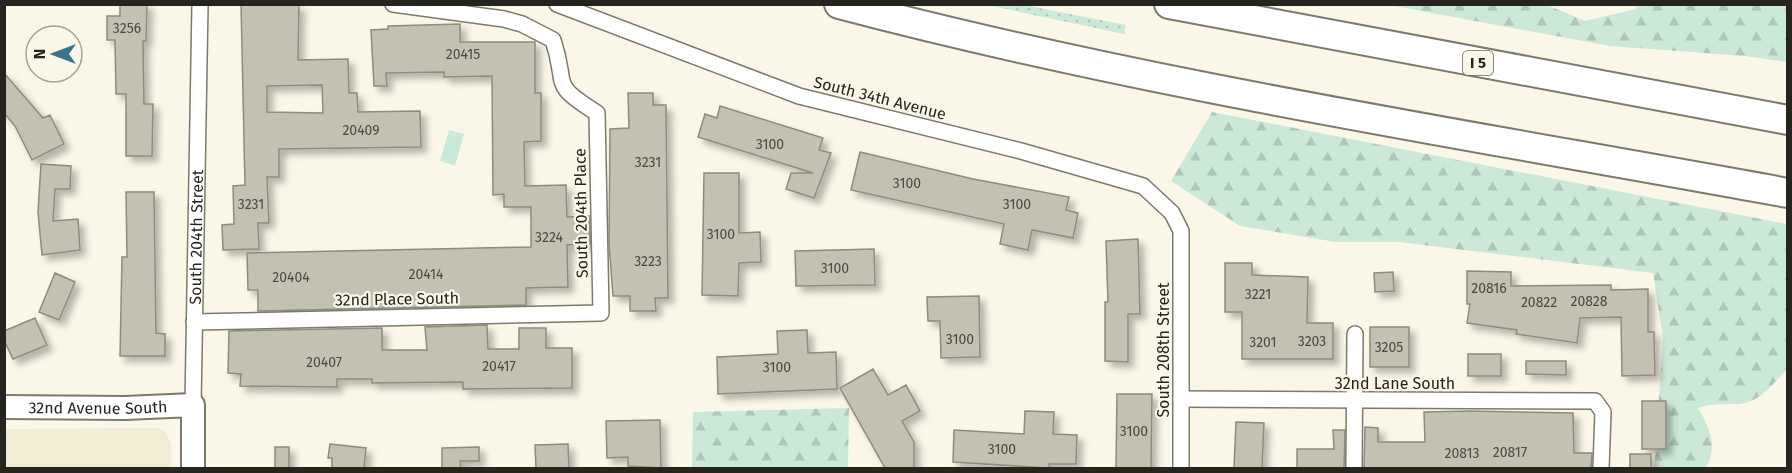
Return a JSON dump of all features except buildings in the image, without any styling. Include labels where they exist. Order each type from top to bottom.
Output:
[{"type":"highway","points":[[839,4],[923,27],[1198,85],[1788,193]]},
{"type":"highway","name":"I 5","points":[[1169,4],[1788,120]]},
{"type":"street","name":"South 204th Street","points":[[193,468],[200,4]]},
{"type":"street","name":"South 204th Place","points":[[393,4],[504,19],[539,32],[553,40],[562,87],[568,94],[597,113],[600,313]]},
{"type":"street","name":"South 34th Avenue","points":[[557,4],[799,96],[1021,151],[1143,186],[1172,213],[1181,231]]},
{"type":"street","name":"South 208th Street","points":[[1181,231],[1181,468]]},
{"type":"street","name":"32nd Place South","points":[[194,322],[600,313]]},
{"type":"street","points":[[1354,468],[1355,334]]},
{"type":"street","name":"32nd Lane South","points":[[1181,399],[1595,402],[1603,412],[1601,468]]},
{"type":"street","name":"32nd Avenue South","points":[[4,407],[125,408],[193,405]]},
{"type":"shaded area","points":[[157,428],[166,432],[171,445],[171,468],[5,468],[5,429]]},
{"type":"green space","points":[[987,5],[1024,5],[1126,25],[1124,34]]},
{"type":"green space","points":[[1389,5],[1547,5],[1585,21],[1636,9],[1637,5],[1787,5],[1787,62],[1745,56],[1610,46]]},
{"type":"green space","points":[[1212,112],[1787,224],[1787,369],[1769,389],[1752,401],[1698,408],[1706,423],[1712,445],[1710,460],[1706,468],[1654,468],[1663,339],[1653,273],[1399,242],[1336,242],[1240,226],[1171,181]]},
{"type":"green space","points":[[449,130],[464,134],[455,166],[440,161]]},
{"type":"green space","points":[[849,408],[848,468],[692,468],[693,412]]}]
